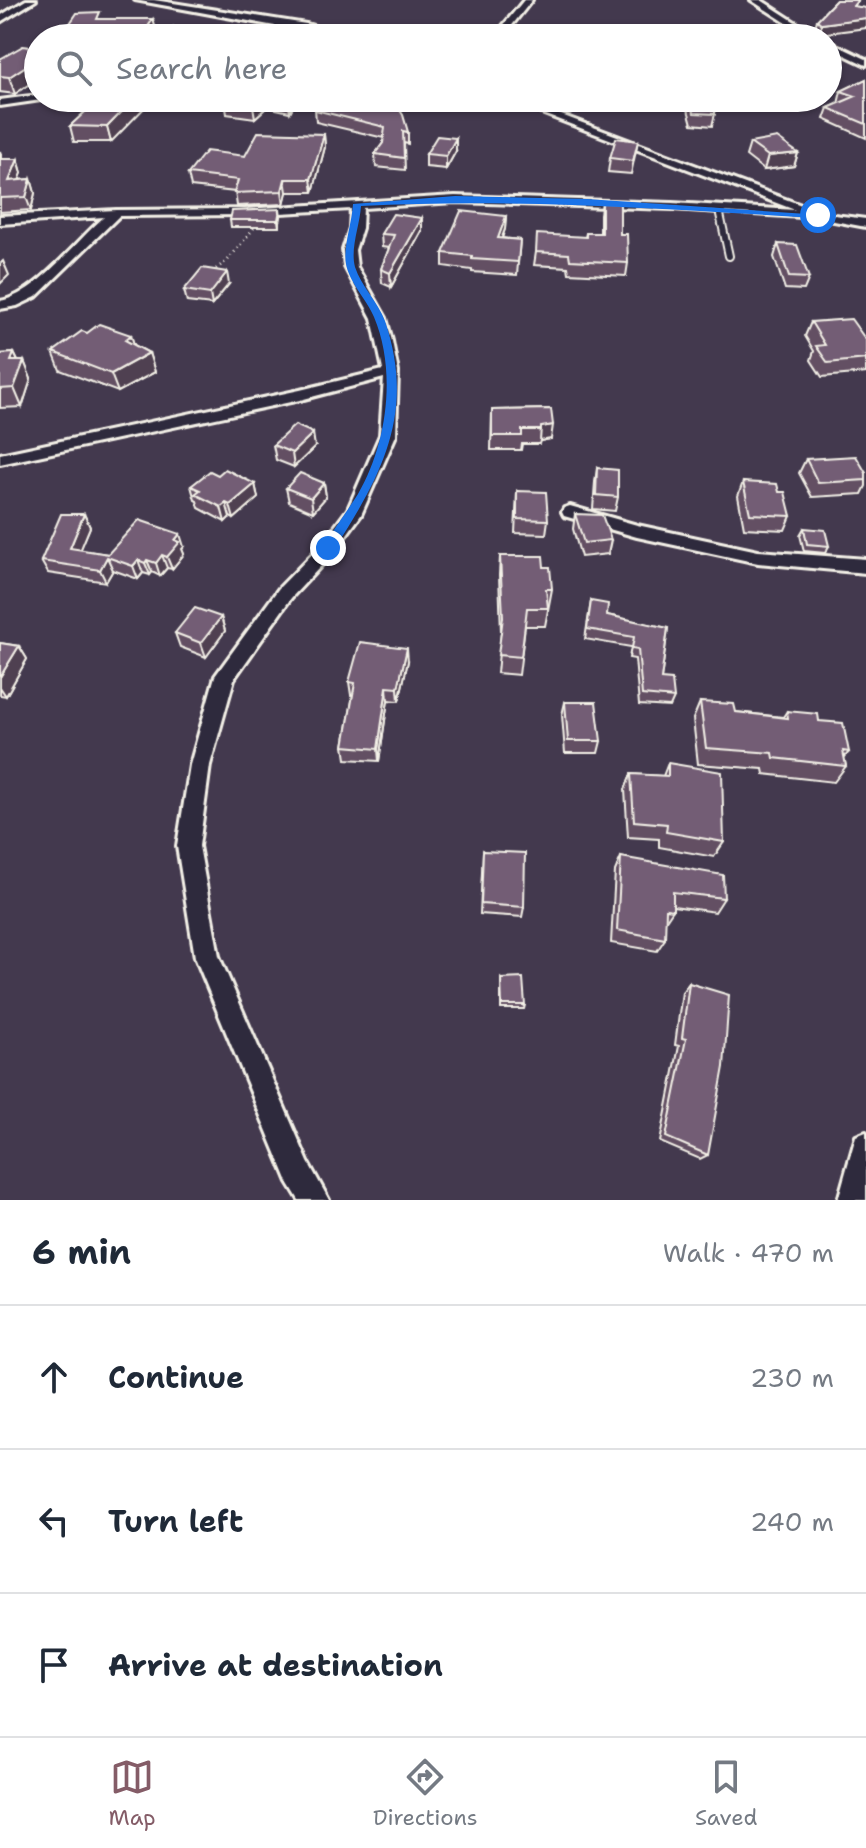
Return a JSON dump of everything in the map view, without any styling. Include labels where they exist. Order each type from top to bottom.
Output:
[{"type":"street","points":[[0,20],[32,0]]},
{"type":"street","points":[[139,0],[287,24]]},
{"type":"street","points":[[508,24],[528,0]]},
{"type":"street","points":[[755,0],[794,24]]},
{"type":"street","points":[[842,51],[866,62]]},
{"type":"street","points":[[0,103],[24,100]]},
{"type":"street","points":[[544,112],[818,215]]},
{"type":"street","points":[[0,220],[116,213],[265,211],[455,199],[587,202],[818,215],[866,223]]},
{"type":"street","points":[[315,1200],[298,1172],[207,957],[188,846],[200,765],[225,676],[285,593],[328,548],[360,502],[388,435],[391,372],[379,318],[351,267],[349,250],[356,228],[357,204]]},
{"type":"street","points":[[0,305],[22,301],[36,292],[68,256],[116,213]]},
{"type":"street","points":[[0,459],[300,395],[391,372]]},
{"type":"street","points":[[570,512],[637,531],[758,557],[866,566]]},
{"type":"street","points":[[852,1200],[866,1146]]},
{"type":"lane","points":[[719,210],[729,256]]},
{"type":"path","points":[[210,273],[236,250],[265,211]]},
{"type":"building","points":[[836,0],[858,0],[853,6],[866,8],[866,18],[822,24],[817,20]]},
{"type":"building","points":[[100,12],[97,19],[153,19],[150,24],[70,24],[77,13]]},
{"type":"building","points":[[24,46],[24,67],[9,77],[0,76],[0,59]]},
{"type":"building","points":[[866,79],[866,124],[838,112],[842,112],[842,102],[856,96],[842,91]]},
{"type":"building","points":[[85,112],[121,112],[107,127],[70,126]]},
{"type":"building","points":[[323,112],[401,112],[408,132],[403,131],[404,158],[375,154],[383,143],[385,127]]},
{"type":"building","points":[[258,132],[324,134],[311,179],[285,179],[282,191],[234,193],[238,180],[188,174],[206,151],[245,156]]},
{"type":"building","points":[[437,136],[456,138],[446,156],[426,154]]},
{"type":"building","points":[[616,138],[638,141],[633,161],[610,158]]},
{"type":"building","points":[[777,138],[798,153],[768,156],[750,143]]},
{"type":"building","points":[[0,159],[18,159],[9,181],[31,179],[26,197],[0,198]]},
{"type":"building","points":[[602,202],[620,203],[620,234],[627,234],[628,263],[570,260],[569,254],[536,252],[537,234],[586,237],[586,233],[602,233]]},
{"type":"building","points":[[280,209],[278,220],[230,220],[232,211]]},
{"type":"building","points":[[461,211],[506,216],[498,238],[520,240],[518,262],[472,259],[472,256],[443,253]]},
{"type":"building","points":[[393,214],[422,218],[390,273],[381,269],[394,235],[381,234]]},
{"type":"building","points":[[778,244],[797,245],[809,278],[789,277]]},
{"type":"building","points":[[202,268],[227,272],[210,294],[184,290]]},
{"type":"building","points":[[851,319],[866,340],[866,359],[828,363],[816,346],[825,345],[811,322]]},
{"type":"building","points":[[99,324],[131,335],[125,340],[149,353],[111,374],[53,352],[82,331],[87,333]]},
{"type":"building","points":[[14,353],[11,361],[24,361],[14,388],[0,389],[0,354]]},
{"type":"building","points":[[551,409],[553,425],[541,427],[541,430],[522,430],[522,436],[492,436],[492,410]]},
{"type":"building","points":[[295,425],[313,433],[292,453],[273,445]]},
{"type":"building","points":[[856,456],[866,473],[866,480],[818,483],[806,459]]},
{"type":"building","points":[[597,468],[618,470],[618,497],[596,495]]},
{"type":"building","points":[[225,469],[255,484],[230,505],[226,503],[221,507],[195,494],[200,490],[191,486],[210,471],[218,475]]},
{"type":"building","points":[[300,473],[324,483],[311,498],[286,488]]},
{"type":"building","points":[[743,482],[777,484],[779,492],[785,492],[791,516],[750,514]]},
{"type":"building","points":[[517,491],[546,492],[548,520],[517,519]]},
{"type":"building","points":[[61,514],[84,514],[70,548],[108,554],[139,520],[180,534],[175,540],[180,542],[167,557],[162,555],[156,563],[138,560],[133,566],[107,557],[100,570],[41,561]]},
{"type":"building","points":[[575,514],[602,515],[611,540],[584,543]]},
{"type":"building","points":[[804,528],[825,530],[829,546],[807,544]]},
{"type":"building","points":[[500,556],[543,556],[544,567],[550,567],[552,589],[546,589],[548,608],[527,608],[521,657],[498,655],[503,617]]},
{"type":"building","points":[[591,601],[608,604],[607,615],[668,628],[661,679],[672,680],[674,698],[642,695],[638,649],[632,648],[634,637],[587,629]]},
{"type":"building","points":[[195,608],[221,617],[201,643],[175,633]]},
{"type":"building","points":[[360,642],[407,648],[398,688],[387,687],[378,749],[344,746],[355,683],[349,682]]},
{"type":"building","points":[[0,643],[19,646],[0,677]]},
{"type":"building","points":[[565,702],[596,702],[601,741],[568,741]]},
{"type":"building","points":[[700,702],[734,704],[736,712],[788,718],[787,711],[818,714],[819,721],[843,723],[849,752],[843,751],[846,766],[774,758],[773,753],[706,748]]},
{"type":"building","points":[[668,763],[722,772],[724,842],[666,832],[667,824],[634,821],[631,774],[668,776]]},
{"type":"building","points":[[483,851],[525,853],[524,907],[481,904]]},
{"type":"building","points":[[621,857],[723,875],[724,898],[673,892],[673,910],[666,909],[665,939],[617,930]]},
{"type":"building","points":[[523,978],[525,1005],[502,1005],[501,979]]},
{"type":"building","points":[[689,983],[729,995],[724,1067],[708,1155],[666,1137],[686,1039],[682,1038]]},
{"type":"route","points":[[328,548],[355,511],[388,435],[391,372],[385,341],[379,318],[363,294],[351,267],[349,250],[356,228],[357,204],[455,199],[587,202],[818,215]]}]
